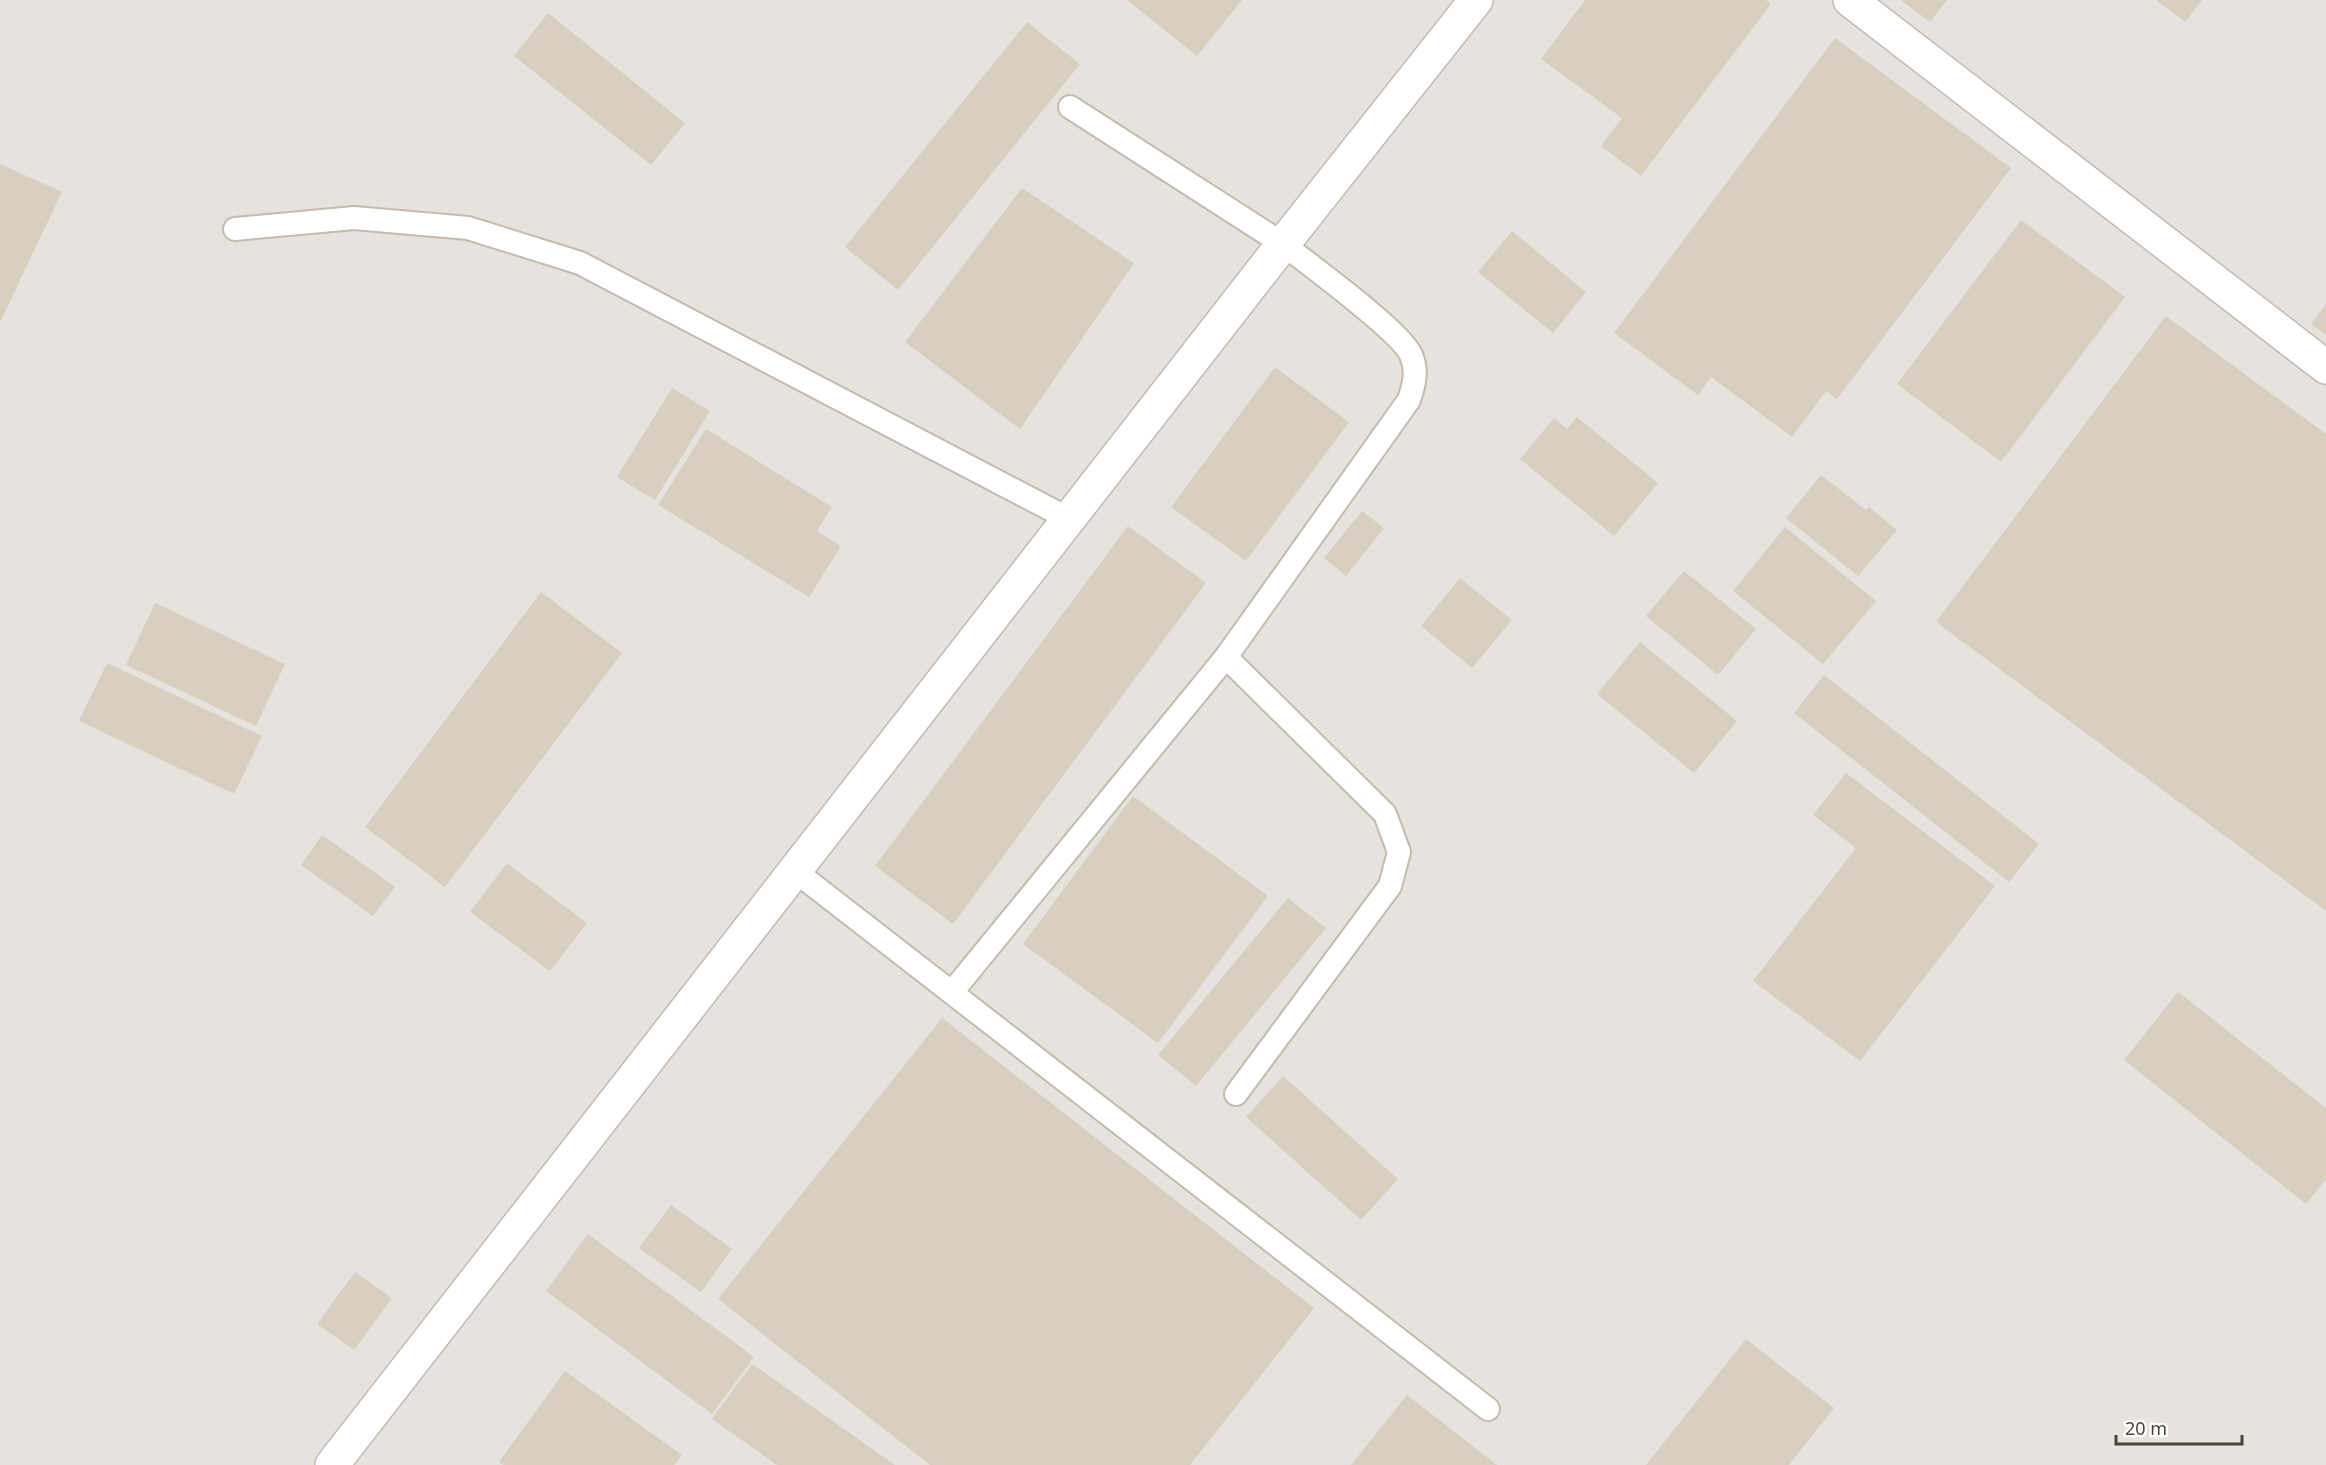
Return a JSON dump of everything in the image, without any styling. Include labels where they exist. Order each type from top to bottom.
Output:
[{"type":"street","points":[[332,1465],[1282,244],[1476,0]]},
{"type":"street","points":[[1850,0],[2326,367]]},
{"type":"lane","points":[[952,993],[1226,657],[1409,400],[1416,378],[1412,356],[1400,338],[1282,244],[1070,107]]},
{"type":"lane","points":[[235,229],[354,218],[468,228],[580,263],[1069,519]]},
{"type":"lane","points":[[1226,657],[1385,814],[1399,852],[1390,886],[1236,1094]]},
{"type":"lane","points":[[795,871],[1488,1409]]},
{"type":"shaded area","points":[[0,0],[2326,0],[2326,1465],[0,1465]]},
{"type":"building","points":[[1127,0],[1242,0],[1197,56]]},
{"type":"building","points":[[1585,0],[1766,0],[1771,4],[1641,176],[1601,146],[1622,118],[1541,59]]},
{"type":"building","points":[[1901,0],[1947,0],[1930,22]]},
{"type":"building","points":[[2156,0],[2202,0],[2185,22]]},
{"type":"building","points":[[548,13],[685,123],[651,165],[514,56]]},
{"type":"building","points":[[1027,22],[1080,64],[898,290],[845,247]]},
{"type":"building","points":[[1835,38],[2011,168],[1837,399],[1826,391],[1792,437],[1711,377],[1698,395],[1614,333]]},
{"type":"building","points":[[0,164],[62,192],[0,322]]},
{"type":"building","points":[[1022,188],[1134,263],[1020,429],[905,342]]},
{"type":"building","points":[[2021,220],[2125,297],[2001,462],[1897,384]]},
{"type":"building","points":[[1512,231],[1586,292],[1553,333],[1478,272]]},
{"type":"building","points":[[2326,304],[2326,335],[2311,324]]},
{"type":"building","points":[[2166,316],[2326,434],[2326,911],[1936,622]]},
{"type":"building","points":[[1275,367],[1349,422],[1246,561],[1171,507]]},
{"type":"building","points":[[672,388],[710,411],[655,500],[617,477]]},
{"type":"building","points":[[1577,417],[1658,483],[1614,536],[1520,459],[1554,418],[1567,429]]},
{"type":"building","points":[[706,429],[832,507],[817,531],[841,546],[809,597],[658,505]]},
{"type":"building","points":[[1821,475],[1866,510],[1869,507],[1897,530],[1858,576],[1786,518]]},
{"type":"building","points":[[1362,511],[1384,528],[1346,576],[1324,558]]},
{"type":"building","points":[[1128,526],[1206,583],[953,924],[875,866]]},
{"type":"building","points":[[1785,527],[1876,601],[1823,664],[1733,591]]},
{"type":"building","points":[[1684,571],[1756,629],[1718,675],[1646,616]]},
{"type":"building","points":[[1460,578],[1512,620],[1472,668],[1421,626]]},
{"type":"building","points":[[541,592],[622,653],[445,887],[365,827]]},
{"type":"building","points":[[155,603],[285,664],[256,726],[126,665]]},
{"type":"building","points":[[1640,642],[1737,721],[1694,773],[1597,694]]},
{"type":"building","points":[[107,663],[262,736],[234,794],[79,721]]},
{"type":"building","points":[[1824,675],[2039,844],[2009,882],[1794,713]]},
{"type":"building","points":[[1846,773],[1995,886],[1860,1061],[1753,981],[1856,848],[1813,815]]},
{"type":"building","points":[[1133,796],[1268,896],[1158,1043],[1023,944]]},
{"type":"building","points":[[322,835],[395,887],[373,916],[301,865]]},
{"type":"building","points":[[507,863],[587,923],[550,971],[470,912]]},
{"type":"building","points":[[1288,898],[1326,928],[1196,1086],[1158,1055]]},
{"type":"building","points":[[2178,992],[2326,1108],[2326,1179],[2306,1204],[2124,1060]]},
{"type":"building","points":[[942,1018],[1314,1308],[1190,1465],[930,1465],[718,1299]]},
{"type":"building","points":[[1283,1076],[1398,1179],[1361,1220],[1246,1117]]},
{"type":"building","points":[[671,1205],[732,1249],[701,1292],[639,1248]]},
{"type":"building","points":[[588,1234],[754,1357],[712,1414],[546,1291]]},
{"type":"building","points":[[355,1272],[392,1298],[354,1350],[317,1324]]},
{"type":"building","points":[[1746,1339],[1834,1408],[1789,1465],[1646,1465]]},
{"type":"building","points":[[752,1364],[895,1465],[777,1465],[712,1419]]},
{"type":"building","points":[[565,1371],[682,1455],[674,1465],[504,1465],[499,1462]]},
{"type":"building","points":[[1407,1395],[1497,1465],[1351,1465]]}]
